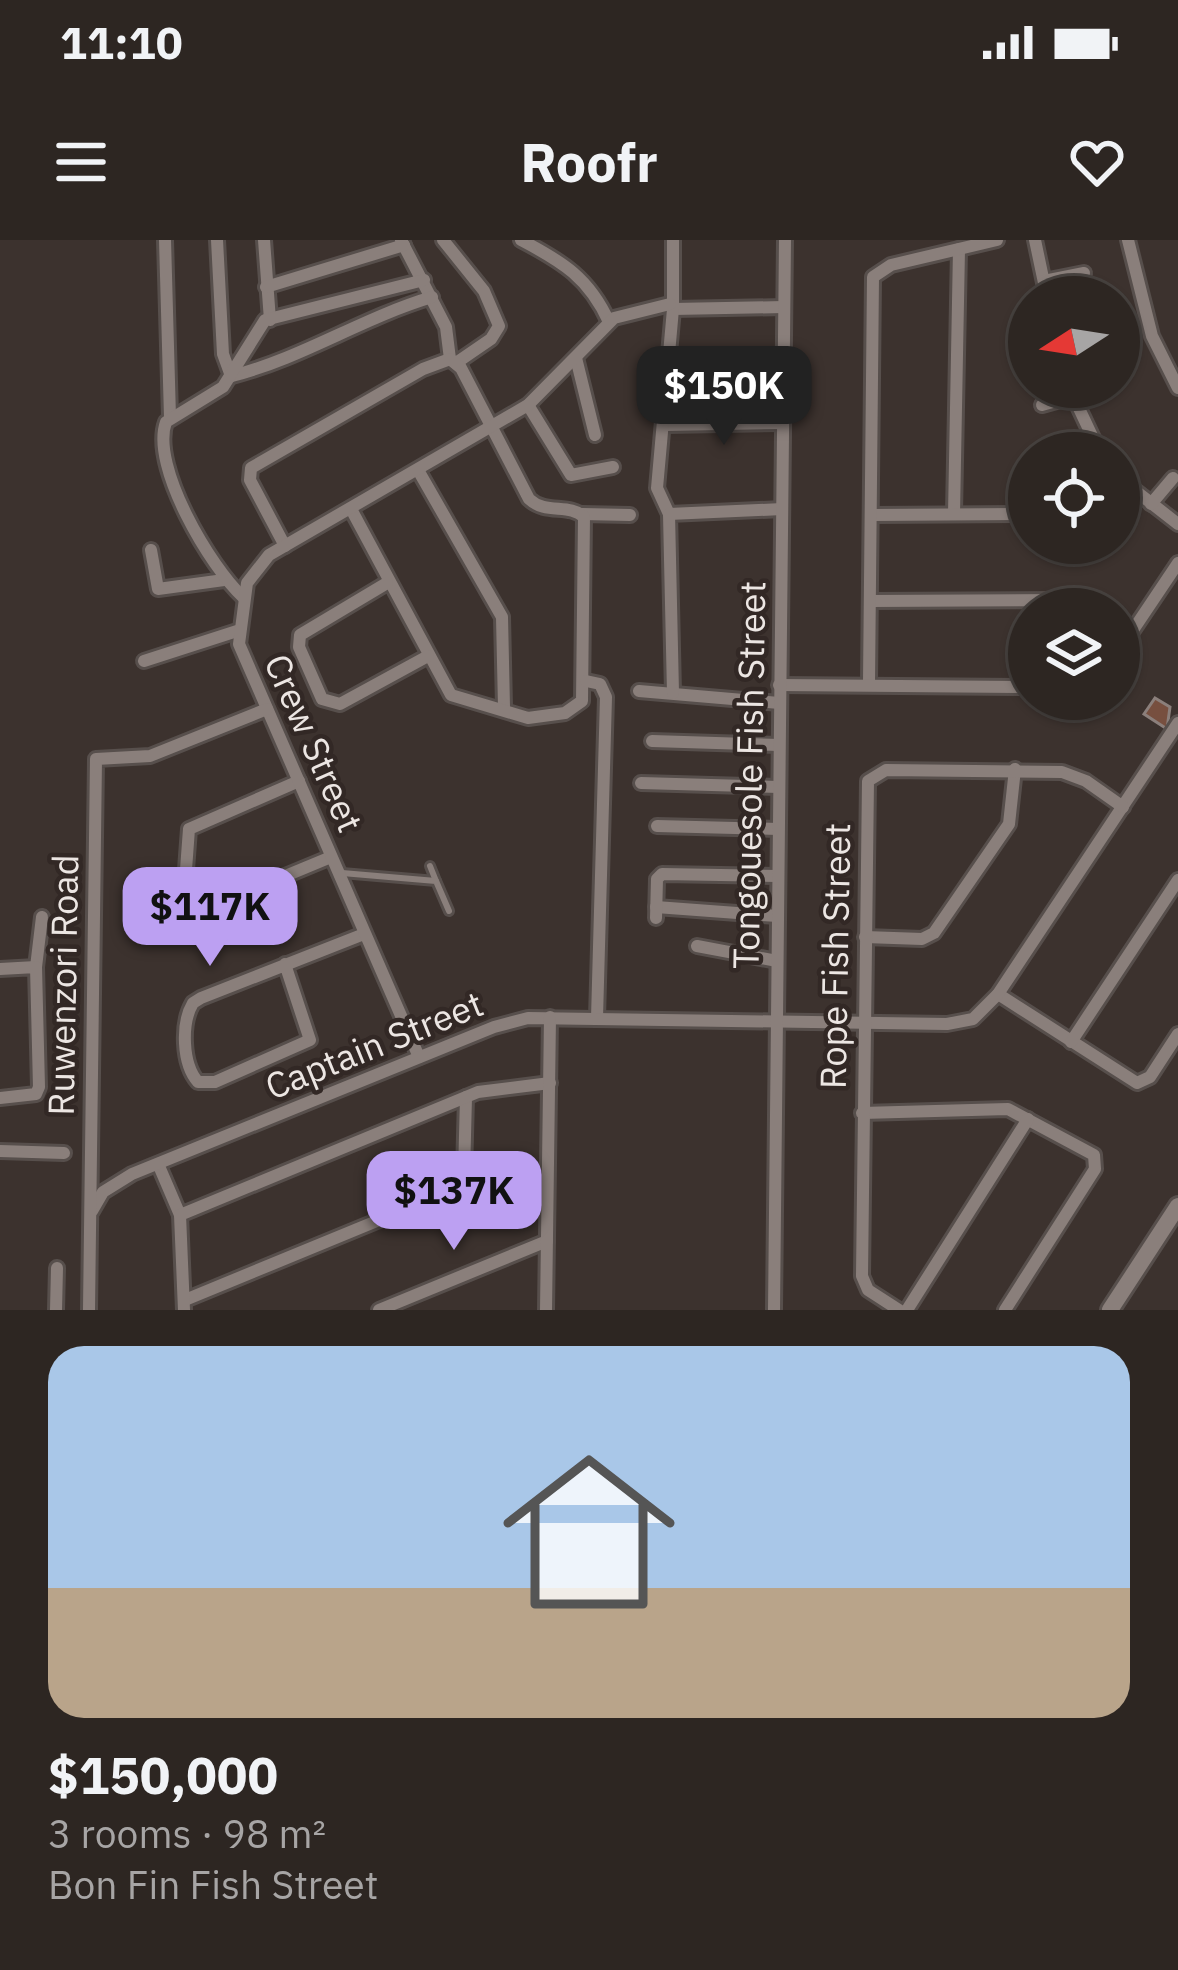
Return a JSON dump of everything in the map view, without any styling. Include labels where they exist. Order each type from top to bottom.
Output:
[{"type":"street","points":[[165,240],[170,417],[161,435],[165,458],[224,580],[243,598]]},
{"type":"street","points":[[218,240],[223,354],[231,376]]},
{"type":"street","points":[[264,240],[270,320]]},
{"type":"street","points":[[285,546],[250,480],[251,468],[423,369],[453,361],[491,340],[499,326],[484,291],[443,240]]},
{"type":"street","points":[[521,240],[580,274],[609,322],[672,307],[783,307]]},
{"type":"street","points":[[673,240],[657,488],[669,514],[673,693]]},
{"type":"street","name":"Tongouesole Fish Street","points":[[774,1310],[785,240]]},
{"type":"street","points":[[869,683],[873,277],[891,265],[997,240]]},
{"type":"street","points":[[1035,240],[1043,276]]},
{"type":"street","points":[[1128,240],[1152,336],[1178,388]]},
{"type":"street","points":[[266,287],[403,242],[446,327],[453,361],[535,505],[630,515]]},
{"type":"street","points":[[953,514],[959,249]]},
{"type":"street","points":[[1069,276],[1084,273]]},
{"type":"street","points":[[170,417],[211,398],[231,376],[261,323],[424,280]]},
{"type":"street","points":[[231,376],[275,364],[349,326],[432,297]]},
{"type":"street","name":"Crew Street","points":[[419,1057],[237,631],[243,598],[252,571],[285,546],[528,405],[609,322]]},
{"type":"street","points":[[576,358],[595,435]]},
{"type":"street","points":[[528,405],[571,475],[613,467]]},
{"type":"street","points":[[664,425],[783,423]]},
{"type":"street","points":[[418,470],[502,617],[504,707]]},
{"type":"street","points":[[1151,504],[1173,478]]},
{"type":"street","points":[[1140,495],[1178,524]]},
{"type":"street","points":[[351,509],[387,584],[451,695],[504,707],[528,718],[565,713],[584,698],[579,512]]},
{"type":"street","points":[[669,514],[782,509]]},
{"type":"street","points":[[872,515],[1008,514]]},
{"type":"street","points":[[151,550],[158,589],[224,580]]},
{"type":"street","points":[[1140,617],[1178,563]]},
{"type":"street","points":[[387,584],[299,637],[322,699],[340,704],[428,656]]},
{"type":"street","points":[[870,601],[1008,600]]},
{"type":"street","points":[[144,661],[237,631]]},
{"type":"street","points":[[586,681],[599,684],[606,697],[597,1018]]},
{"type":"street","points":[[779,685],[1008,686]]},
{"type":"street","points":[[639,691],[779,703]]},
{"type":"street","name":"Ruwenzori Road","points":[[88,1310],[96,759],[150,756],[267,709]]},
{"type":"street","points":[[1178,724],[998,994],[1137,1083],[1150,1077],[1178,1034]]},
{"type":"street","points":[[652,741],[779,745]]},
{"type":"street","points":[[866,937],[918,939],[934,933],[1009,824],[1015,769]]},
{"type":"street","name":"Rope Fish Street","points":[[903,1310],[868,1290],[862,1276],[863,1024],[872,776],[886,770],[1015,769],[1075,776],[1123,807]]},
{"type":"street","points":[[298,781],[189,830],[183,910],[194,914],[331,857]]},
{"type":"street","points":[[641,783],[778,787]]},
{"type":"street","points":[[657,826],[778,829]]},
{"type":"street","points":[[777,916],[656,913],[656,878],[662,874],[778,876]]},
{"type":"street","points":[[1071,1042],[1178,880]]},
{"type":"street","points":[[0,1098],[36,1094],[39,1088],[36,968],[42,917]]},
{"type":"street","points":[[285,964],[310,1040],[215,1082],[194,1079],[186,1042],[190,1007],[285,964],[364,934]]},
{"type":"street","points":[[697,946],[777,961]]},
{"type":"street","points":[[0,969],[36,968]]},
{"type":"street","name":"Captain Street","points":[[92,1211],[109,1186],[494,1027],[550,1017],[961,1023],[979,1015],[998,994]]},
{"type":"street","points":[[546,1310],[550,1017]]},
{"type":"street","points":[[180,1215],[466,1097],[498,1087],[550,1083]]},
{"type":"street","points":[[159,1166],[180,1215],[184,1305],[458,1188],[464,1174],[466,1097]]},
{"type":"street","points":[[862,1113],[1004,1108],[1097,1162],[1005,1310]]},
{"type":"street","points":[[903,1310],[1028,1119]]},
{"type":"street","points":[[0,1151],[64,1153]]},
{"type":"street","points":[[1110,1310],[1178,1206]]},
{"type":"street","points":[[379,1310],[548,1241]]},
{"type":"street","points":[[56,1310],[57,1268]]},
{"type":"lane","points":[[430,866],[449,911]]},
{"type":"lane","points":[[338,873],[436,881]]},
{"type":"building","points":[[1155,698],[1170,707],[1167,729],[1144,714]]}]
